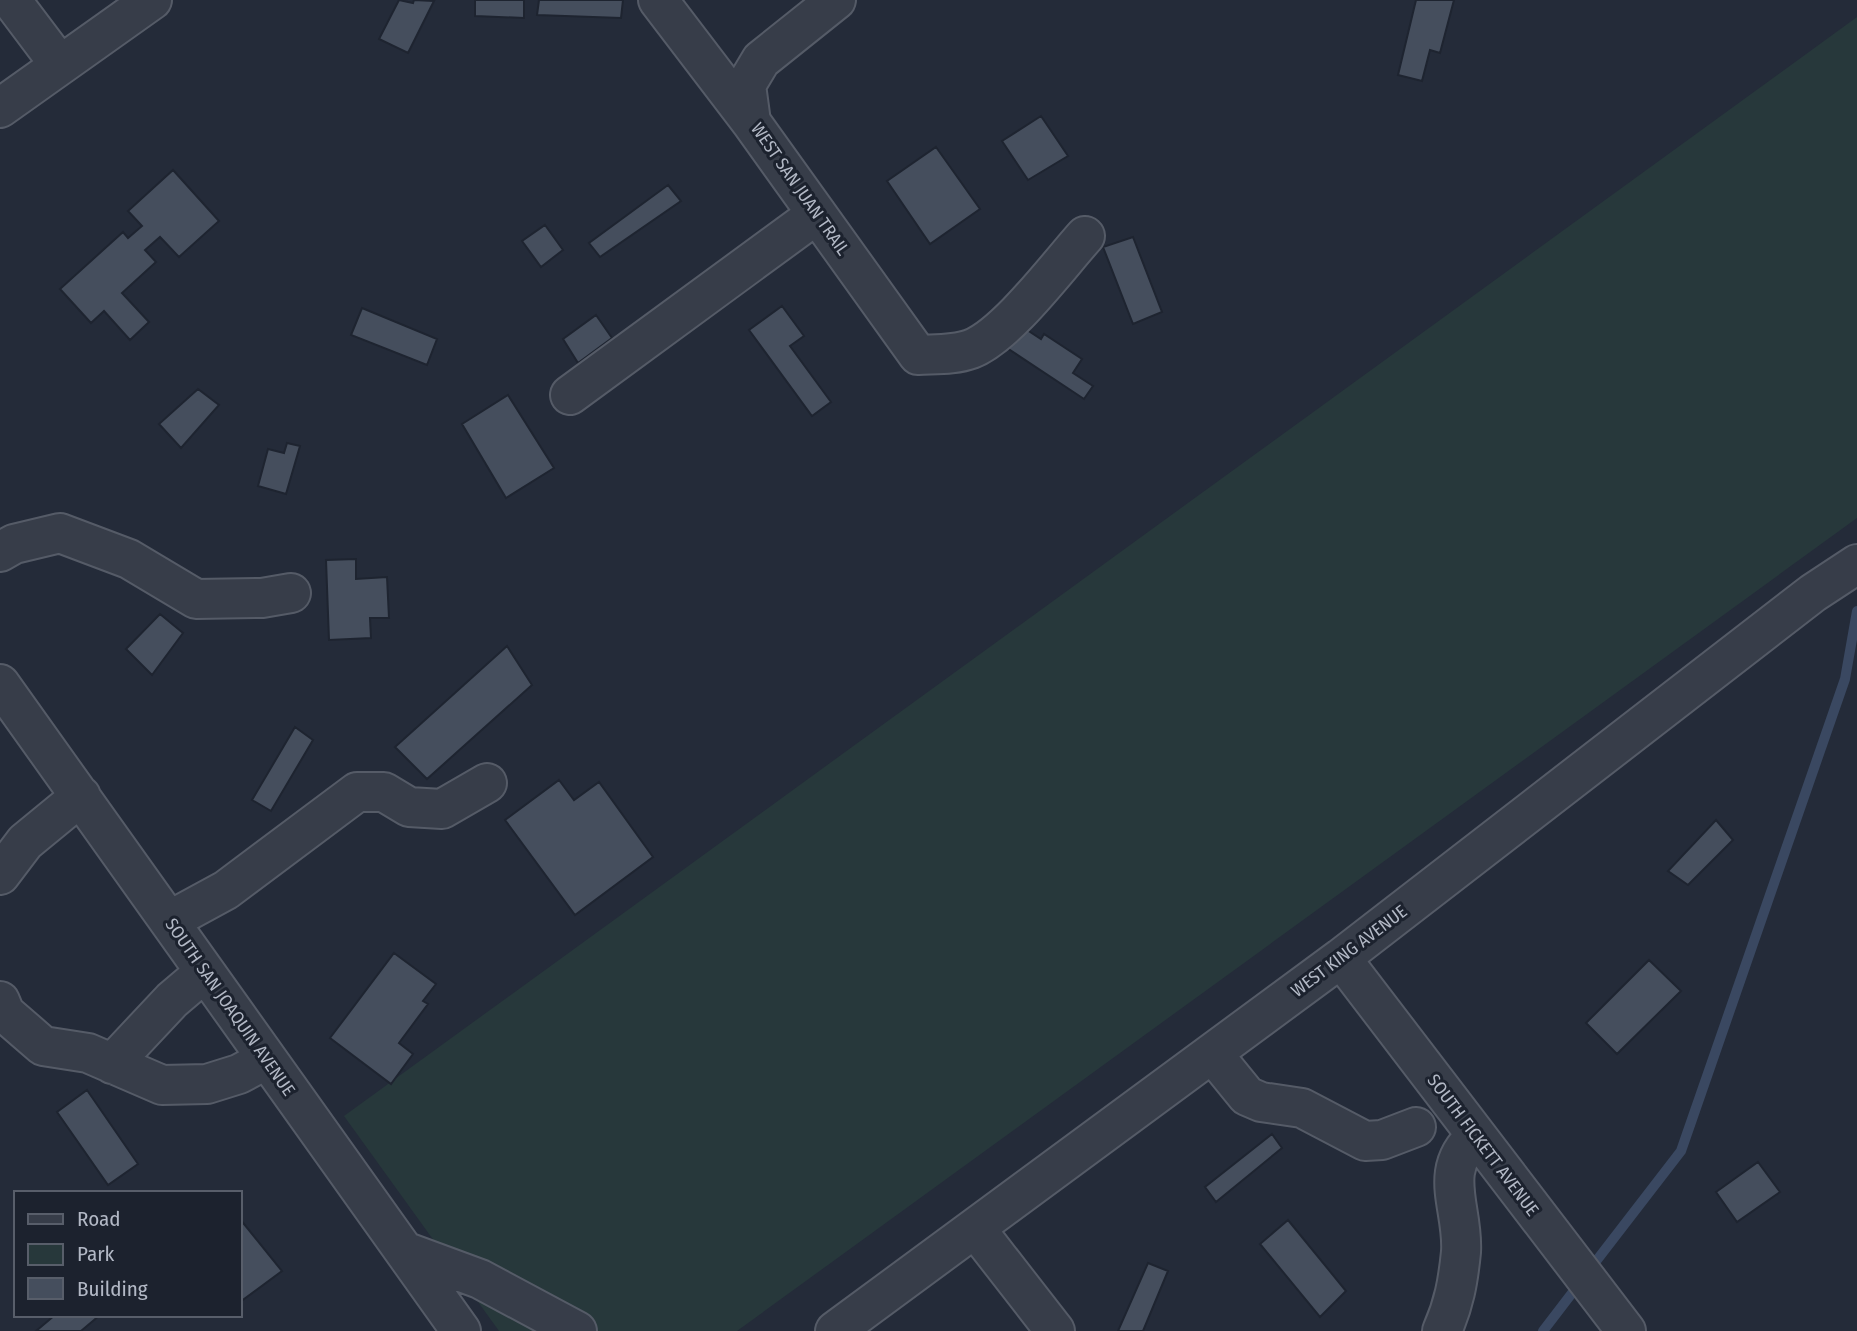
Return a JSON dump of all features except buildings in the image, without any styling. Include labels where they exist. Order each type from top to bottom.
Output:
[{"type":"street","points":[[11,0],[60,65]]},
{"type":"street","points":[[0,108],[152,0]]},
{"type":"street","points":[[658,0],[751,122]]},
{"type":"street","name":"WEST SAN JUAN TRAIL","points":[[836,0],[761,60],[746,85],[751,122],[918,355],[944,354],[974,348],[1004,327],[1085,236]]},
{"type":"street","points":[[570,395],[817,214]]},
{"type":"street","points":[[0,552],[14,544],[60,533],[129,559],[196,599],[262,598],[291,593]]},
{"type":"street","name":"WEST KING AVENUE","points":[[835,1331],[1341,958],[1813,593],[1857,564]]},
{"type":"street","name":"SOUTH SAN JOAQUIN AVENUE","points":[[0,684],[461,1331]]},
{"type":"street","points":[[169,921],[226,890],[357,792],[384,792],[409,807],[442,809],[487,783]]},
{"type":"street","points":[[0,876],[25,842],[80,796]]},
{"type":"street","name":"SOUTH FICKETT AVENUE","points":[[1341,958],[1431,1077],[1465,1150],[1626,1331]]},
{"type":"street","points":[[112,1064],[172,1000],[205,972]]},
{"type":"street","points":[[0,1001],[5,1013],[43,1046],[88,1053],[162,1085],[206,1084],[239,1074],[267,1059]]},
{"type":"street","points":[[1212,1053],[1247,1096],[1261,1102],[1302,1108],[1365,1141],[1382,1140],[1416,1127]]},
{"type":"street","points":[[1431,1077],[1416,1103],[1414,1122],[1418,1134],[1429,1146],[1465,1150],[1461,1250],[1454,1306],[1442,1331]]},
{"type":"street","points":[[975,1228],[1055,1331]]},
{"type":"street","points":[[404,1251],[480,1279],[577,1331]]},
{"type":"green space","points":[[1857,17],[1857,518],[737,1331],[499,1331],[344,1116]]},
{"type":"waterway","points":[[1590,1269],[1681,1151],[1845,679],[1857,611]]},
{"type":"waterway","points":[[1543,1331],[1579,1284]]}]
